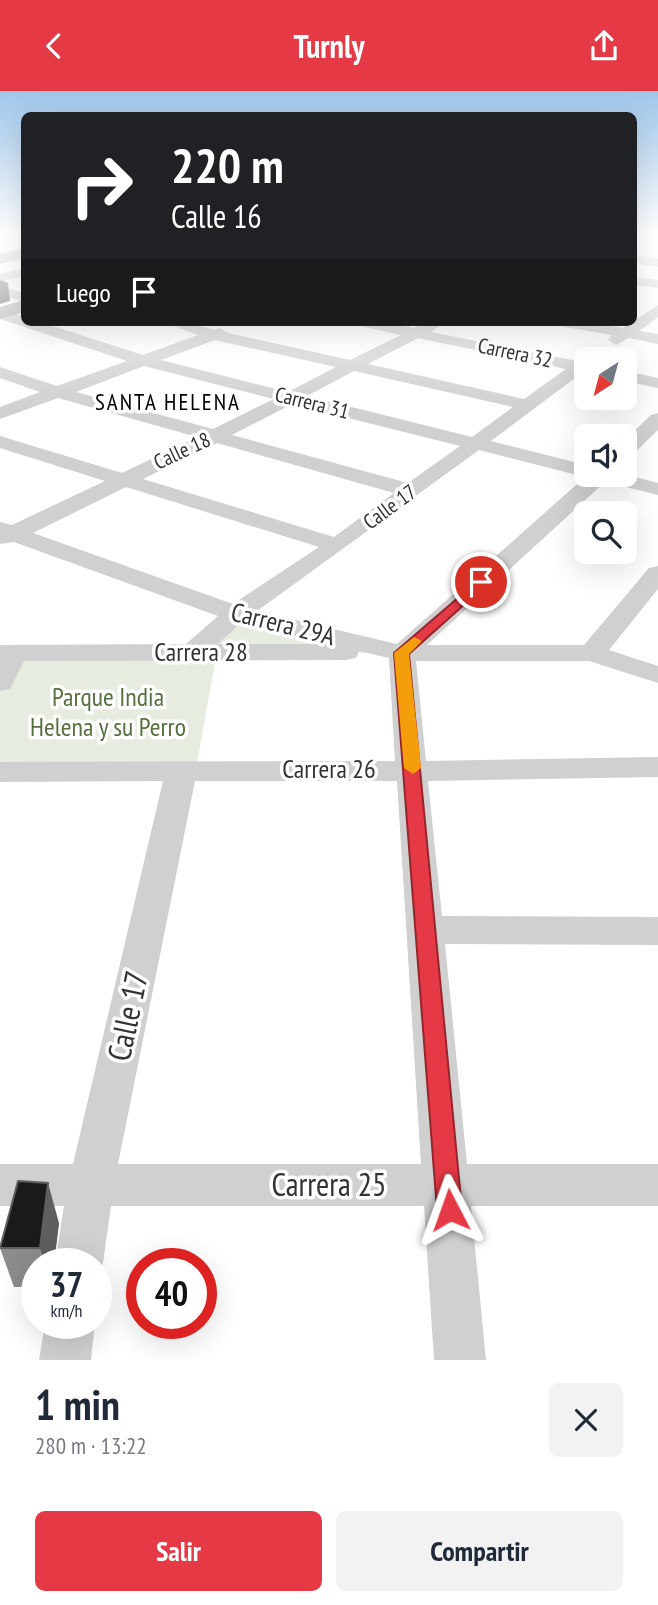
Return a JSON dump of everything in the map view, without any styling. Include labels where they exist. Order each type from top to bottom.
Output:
[{"type":"main road","points":[[0,314],[21,307]]},
{"type":"street","points":[[4,292],[21,297]]},
{"type":"street","points":[[637,306],[658,310]]},
{"type":"street","name":"Calle 17","points":[[637,325],[658,310]]},
{"type":"street","name":"Carrera 31","points":[[0,314],[21,321]]},
{"type":"street","name":"Carrera 31","points":[[37,326],[143,361],[574,468]]},
{"type":"street","points":[[184,326],[214,335],[528,405]]},
{"type":"street","points":[[0,413],[239,326]]},
{"type":"street","name":"Carrera 32","points":[[381,326],[574,357]]},
{"type":"street","name":"Calle 18","points":[[4,534],[213,437],[430,326]]},
{"type":"street","points":[[587,326],[658,339]]},
{"type":"street","name":"Calle 17","points":[[608,347],[636,326]]},
{"type":"street","points":[[0,372],[57,393],[412,491]]},
{"type":"street","name":"Calle 17","points":[[195,651],[236,614],[337,545],[574,372]]},
{"type":"street","points":[[637,379],[658,383]]},
{"type":"street","points":[[637,439],[658,419]]},
{"type":"street","points":[[0,442],[337,545]]},
{"type":"street","points":[[637,484],[658,489]]},
{"type":"street","points":[[460,1360],[448,1186],[402,653],[586,487]]},
{"type":"street","name":"Carrera 29A","points":[[4,534],[236,614],[402,653],[592,653],[658,675]]},
{"type":"street","points":[[592,653],[658,573]]},
{"type":"street","points":[[0,683],[7,653]]},
{"type":"street","name":"Carrera 28","points":[[7,653],[402,653]]},
{"type":"street","name":"Carrera 26","points":[[0,772],[182,769],[614,770],[658,767]]},
{"type":"street","name":"Calle 17","points":[[81,1248],[91,1185],[182,769]]},
{"type":"street","points":[[424,930],[658,931]]},
{"type":"street","name":"Carrera 25","points":[[0,1185],[658,1185]]},
{"type":"street","points":[[65,1360],[68,1339]]},
{"type":"green space","name":"Parque India Helena y su Perro","points":[[236,614],[402,653],[217,651],[196,769],[0,772],[0,683],[14,653],[195,651]]},
{"type":"building","points":[[18,1181],[48,1183],[40,1248],[0,1248]]},
{"type":"slow traffic","points":[[413,768],[402,653],[414,641]]},
{"type":"district","name":"SANTA HELENA","points":[[168,402]]},
{"type":"route","points":[[450,1210],[402,653],[481,582]]}]
